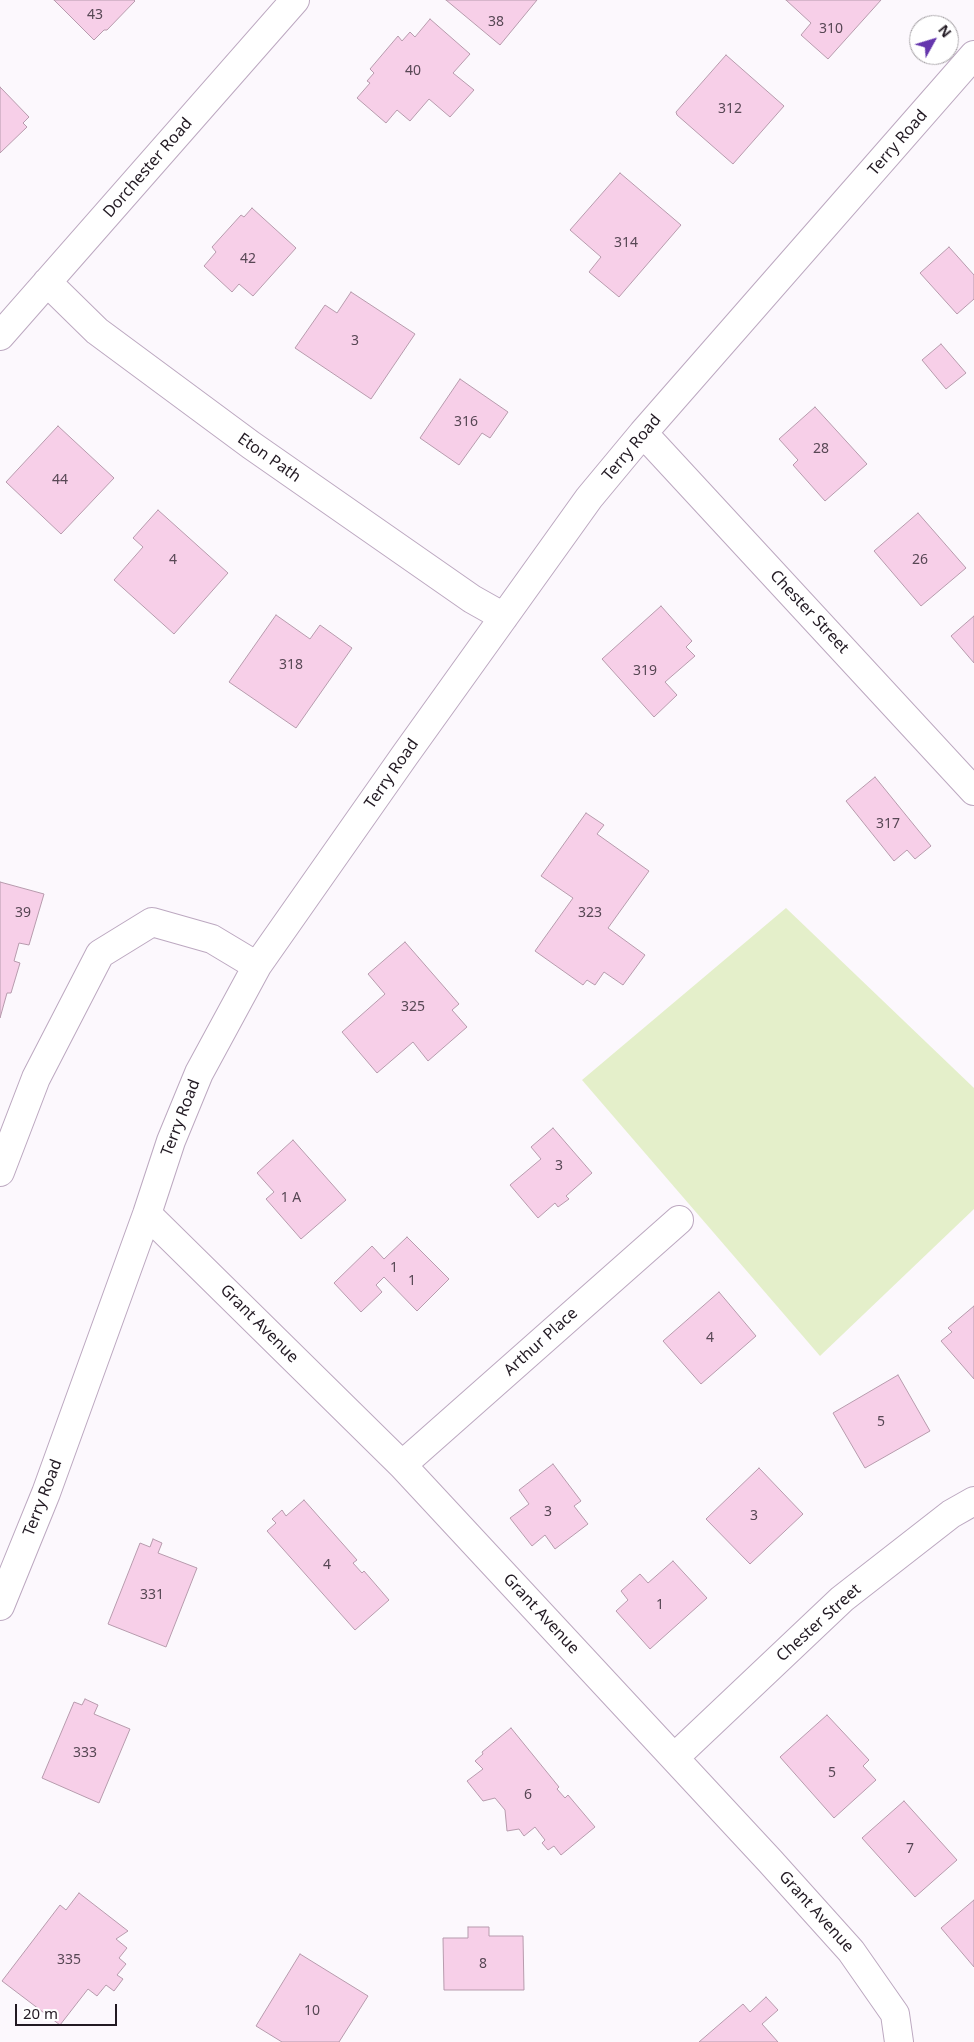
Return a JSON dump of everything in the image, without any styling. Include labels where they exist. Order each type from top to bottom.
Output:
[{"type":"street","name":"Dorchester Road","points":[[0,336],[295,0]]},
{"type":"street","name":"Terry Road","points":[[0,1606],[46,1493],[147,1214],[171,1142],[198,1073],[257,966],[590,498],[643,433],[765,296],[974,55]]},
{"type":"street","name":"Eton Path","points":[[47,282],[97,331],[251,445],[472,599],[504,617]]},
{"type":"street","name":"Chester Street","points":[[643,433],[974,791]]},
{"type":"street","points":[[0,1172],[36,1078],[100,954],[152,922],[212,939],[257,966]]},
{"type":"street","name":"Grant Avenue","points":[[147,1214],[402,1465],[675,1757],[851,1951],[895,2014],[899,2042]]},
{"type":"street","name":"Arthur Place","points":[[402,1465],[679,1220]]},
{"type":"street","name":"Chester Street","points":[[675,1757],[842,1599],[951,1514],[974,1501]]},
{"type":"green space","points":[[786,908],[974,1088],[974,1209],[820,1356],[582,1080]]},
{"type":"building","points":[[54,0],[135,1],[107,30],[104,30],[94,40]]},
{"type":"building","points":[[446,0],[537,0],[500,45]]},
{"type":"building","points":[[786,0],[881,0],[828,59],[801,35],[811,23]]},
{"type":"building","points":[[430,19],[470,54],[453,73],[474,90],[450,117],[429,99],[410,121],[397,110],[386,123],[357,98],[370,83],[367,81],[374,73],[370,69],[398,36],[402,41],[410,32],[415,37]]},
{"type":"building","points":[[726,55],[784,106],[733,164],[677,115],[676,112]]},
{"type":"building","points":[[0,87],[29,117],[23,123],[27,127],[0,153]]},
{"type":"building","points":[[620,173],[681,225],[619,297],[589,272],[601,257],[570,230]]},
{"type":"building","points":[[252,208],[296,248],[253,296],[239,284],[232,292],[204,266],[216,252],[212,247],[241,215],[244,217]]},
{"type":"building","points":[[949,247],[974,275],[974,299],[957,314],[920,273]]},
{"type":"building","points":[[351,292],[415,334],[371,399],[295,348],[325,305],[337,313]]},
{"type":"building","points":[[941,344],[966,373],[946,389],[922,360]]},
{"type":"building","points":[[460,379],[508,412],[490,438],[482,433],[459,465],[420,438]]},
{"type":"building","points":[[815,407],[867,464],[825,501],[793,465],[798,460],[779,439]]},
{"type":"building","points":[[58,426],[114,478],[61,534],[6,482]]},
{"type":"building","points":[[158,510],[228,573],[174,634],[114,580],[143,547],[133,538]]},
{"type":"building","points":[[918,513],[966,568],[921,606],[874,551]]},
{"type":"building","points":[[661,606],[692,641],[686,647],[695,656],[665,682],[677,695],[654,717],[602,659]]},
{"type":"building","points":[[276,615],[310,639],[320,625],[352,648],[296,728],[229,682]]},
{"type":"building","points":[[974,616],[974,663],[951,636]]},
{"type":"building","points":[[875,777],[931,846],[915,859],[907,850],[894,861],[846,801]]},
{"type":"building","points":[[586,813],[604,825],[597,834],[649,871],[608,928],[645,955],[623,985],[604,972],[595,985],[587,980],[583,985],[535,951],[573,898],[541,876]]},
{"type":"building","points":[[0,882],[44,894],[29,945],[19,943],[14,961],[20,963],[11,993],[7,993],[0,1018]]},
{"type":"building","points":[[405,942],[459,1004],[452,1010],[467,1027],[428,1061],[413,1042],[377,1073],[342,1032],[385,994],[368,974]]},
{"type":"building","points":[[553,1128],[592,1173],[566,1196],[569,1199],[558,1207],[555,1203],[538,1218],[510,1185],[541,1159],[531,1147]]},
{"type":"building","points":[[293,1140],[346,1200],[301,1239],[266,1199],[274,1192],[257,1173]]},
{"type":"building","points":[[407,1237],[449,1279],[417,1311],[384,1277],[376,1285],[382,1292],[361,1312],[334,1283],[372,1246],[384,1259]]},
{"type":"building","points":[[719,1292],[756,1336],[701,1384],[663,1341]]},
{"type":"building","points":[[974,1306],[974,1379],[941,1341],[952,1332],[948,1328]]},
{"type":"building","points":[[898,1375],[930,1431],[865,1468],[833,1413]]},
{"type":"building","points":[[553,1464],[581,1501],[574,1506],[588,1524],[555,1549],[545,1535],[532,1546],[510,1518],[529,1504],[519,1490]]},
{"type":"building","points":[[759,1468],[803,1514],[750,1564],[706,1519]]},
{"type":"building","points":[[304,1500],[357,1560],[353,1563],[362,1573],[364,1571],[389,1600],[355,1630],[267,1531],[276,1523],[272,1519],[282,1510],[286,1516]]},
{"type":"building","points":[[153,1539],[162,1543],[158,1553],[197,1568],[166,1647],[108,1624],[140,1543],[150,1547]]},
{"type":"building","points":[[673,1561],[707,1598],[650,1649],[616,1611],[628,1600],[621,1591],[640,1574],[648,1583]]},
{"type":"building","points":[[85,1699],[98,1705],[94,1714],[130,1729],[99,1803],[42,1778],[74,1702],[82,1705]]},
{"type":"building","points":[[827,1715],[869,1760],[863,1766],[876,1780],[834,1818],[780,1757]]},
{"type":"building","points":[[511,1728],[559,1787],[557,1789],[565,1798],[568,1795],[595,1827],[561,1855],[554,1846],[548,1850],[542,1843],[545,1840],[535,1827],[524,1836],[519,1829],[507,1831],[505,1810],[495,1798],[483,1801],[467,1781],[483,1769],[475,1761],[483,1754],[482,1752]]},
{"type":"building","points":[[904,1801],[957,1860],[915,1897],[862,1838]]},
{"type":"building","points":[[79,1893],[128,1931],[116,1939],[127,1948],[119,1958],[126,1964],[117,1975],[123,1979],[114,1991],[106,1985],[97,1996],[88,1989],[60,2025],[2,1981],[60,1905],[66,1910]]},
{"type":"building","points":[[974,1900],[974,1967],[941,1928]]},
{"type":"building","points":[[468,1927],[489,1927],[489,1936],[523,1936],[524,1990],[444,1990],[443,1938],[468,1938]]},
{"type":"building","points":[[300,1954],[368,1996],[339,2042],[282,2042],[256,2026]]},
{"type":"building","points":[[766,1997],[778,2010],[762,2024],[778,2042],[699,2042],[743,2004],[750,2012]]}]
